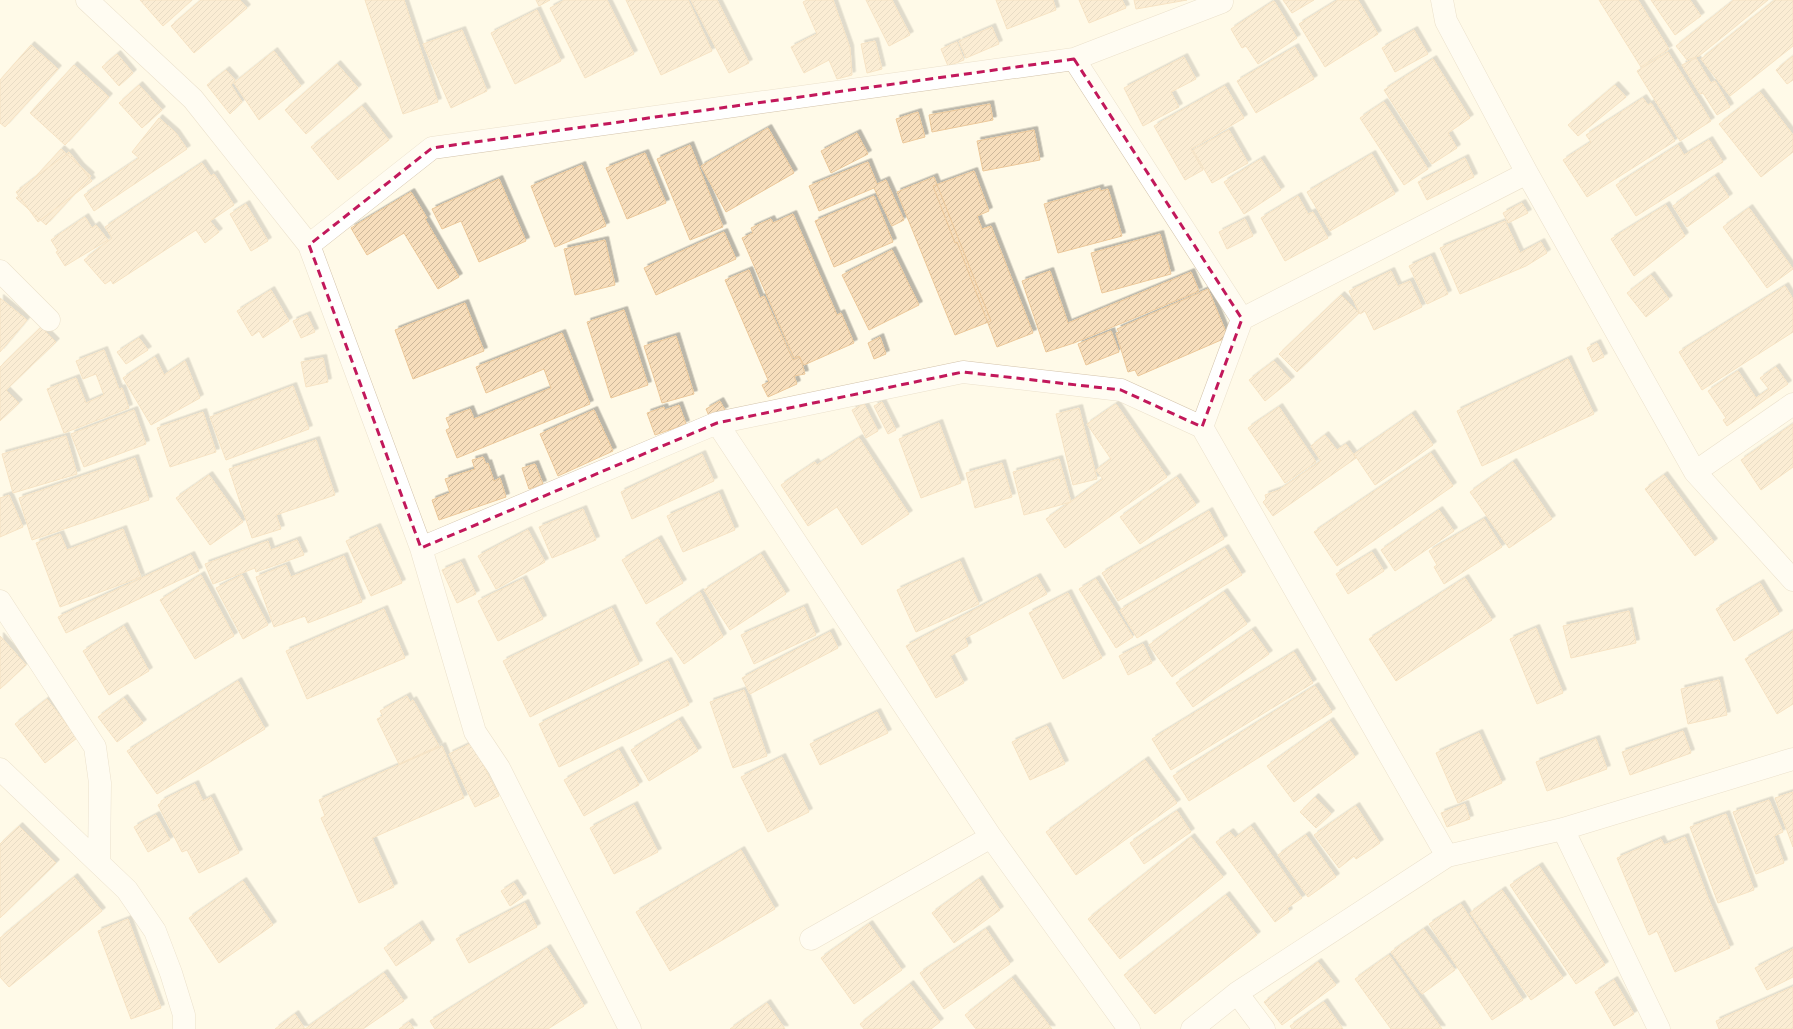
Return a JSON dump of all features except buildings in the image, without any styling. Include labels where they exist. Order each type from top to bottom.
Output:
[{"type":"street","points":[[87,0],[193,100],[309,245],[421,548],[474,732],[499,768],[630,1029]]},
{"type":"street","points":[[1442,0],[1446,22],[1527,173],[1695,472],[1793,580]]},
{"type":"street","points":[[309,245],[432,148],[1074,59],[1222,2]]},
{"type":"street","points":[[1074,59],[1242,320]]},
{"type":"street","points":[[1202,427],[1242,320],[1527,173]]},
{"type":"street","points":[[0,271],[50,320]]},
{"type":"street","points":[[421,548],[717,423],[964,372],[1121,390],[1202,427],[1447,856]]},
{"type":"street","points":[[1695,472],[1793,404]]},
{"type":"street","points":[[717,423],[991,837],[1129,1029]]},
{"type":"street","points":[[0,601],[95,747],[100,783],[99,863]]},
{"type":"street","points":[[1192,1029],[1237,993],[1447,856],[1563,829],[1793,758]]},
{"type":"street","points":[[0,769],[127,890],[155,931],[171,973],[184,1015],[184,1029]]},
{"type":"street","points":[[1563,829],[1659,1029]]},
{"type":"street","points":[[811,940],[991,837]]},
{"type":"street","points":[[1237,993],[1264,1029]]},
{"type":"highlighted area","points":[[1074,59],[1242,319],[1202,427],[1121,390],[963,372],[717,423],[421,548],[309,245],[432,148]]}]
